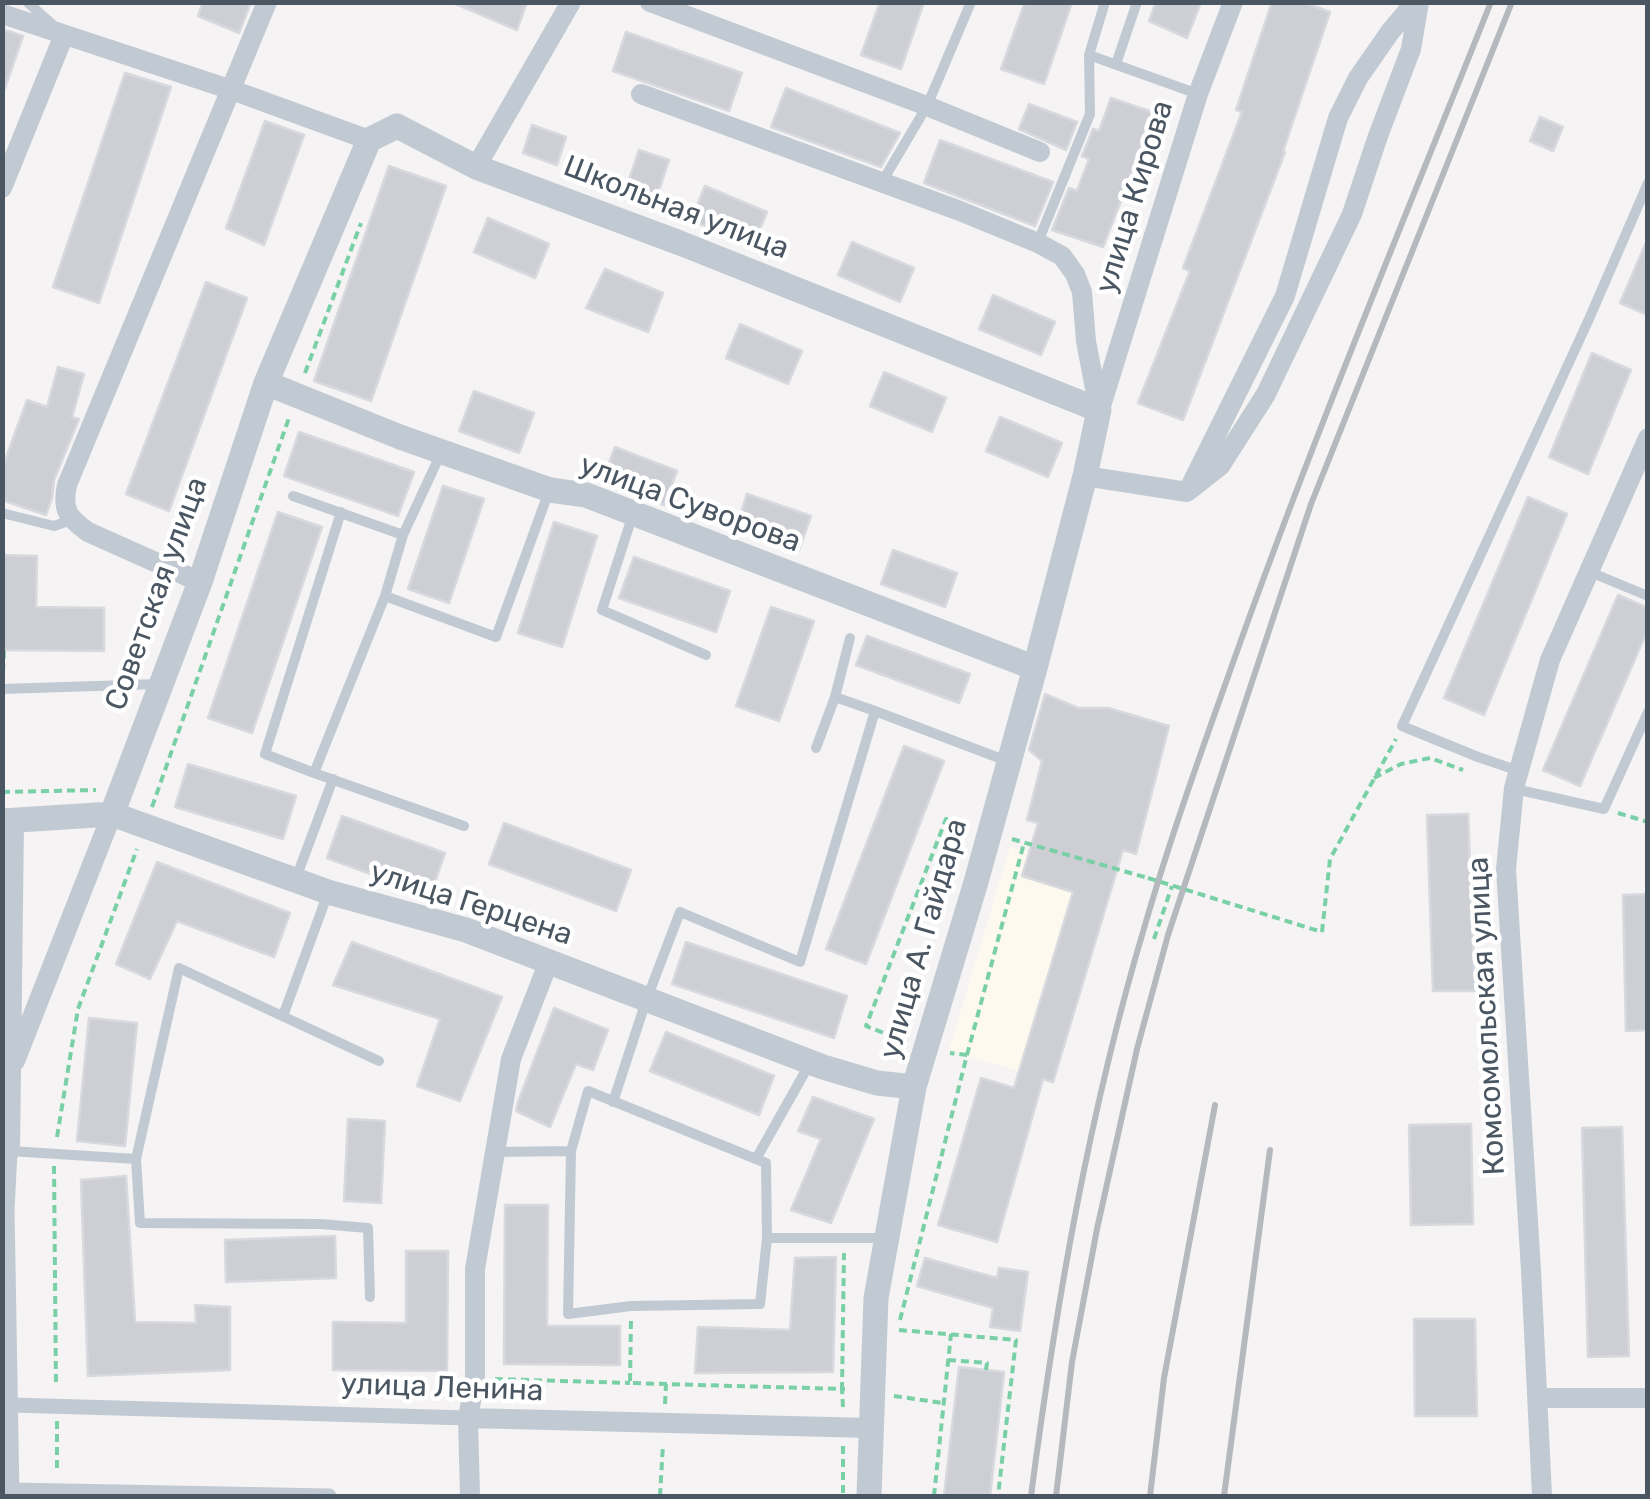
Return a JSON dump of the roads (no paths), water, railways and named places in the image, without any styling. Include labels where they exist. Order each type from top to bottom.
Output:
[{"type":"street","points":[[200,582],[88,532],[71,520],[64,502],[68,484],[267,2]]},
{"type":"street","points":[[476,166],[571,2]]},
{"type":"street","points":[[650,2],[1040,152]]},
{"type":"street","name":"улица Кирова","points":[[1099,410],[1198,94],[1233,2]]},
{"type":"street","points":[[1085,476],[1187,492],[1220,466],[1266,394],[1352,214],[1410,50],[1417,2]]},
{"type":"street","points":[[1187,492],[1285,296],[1338,118],[1358,78],[1417,2]]},
{"type":"street","name":"Школьная улица","points":[[2,14],[369,140],[397,126],[476,166],[1099,410]]},
{"type":"street","points":[[2,188],[64,35]]},
{"type":"street","points":[[640,94],[882,182],[1062,256],[1076,274],[1082,292],[1086,341],[1099,410]]},
{"type":"street","name":"Советская улица","points":[[11,1073],[200,582],[266,383],[369,140]]},
{"type":"street","name":"улица Суворова","points":[[266,383],[400,437],[550,490],[586,495],[1035,668]]},
{"type":"street","name":"улица А. Гайдара","points":[[870,1496],[871,1428],[886,1329],[876,1298],[914,1087],[1035,668],[1099,410]]},
{"type":"street","name":"Комсомольская улица","points":[[1542,1496],[1506,869],[1516,780],[1550,660],[1648,438]]},
{"type":"street","name":"улица Герцена","points":[[8,821],[112,814],[328,892],[466,930],[811,1062],[877,1083],[914,1087]]},
{"type":"street","name":"Советская улица","points":[[8,821],[11,1073],[7,1210],[12,1493]]},
{"type":"street","points":[[470,1496],[468,1418],[475,1379],[475,1269],[510,1059],[549,961]]},
{"type":"street","points":[[1538,1398],[1648,1398]]},
{"type":"street","name":"улица Ленина","points":[[12,1406],[871,1428]]},
{"type":"street","points":[[12,1493],[329,1496]]},
{"type":"lane","points":[[27,2],[64,35]]},
{"type":"lane","points":[[882,182],[927,106],[971,2]]},
{"type":"lane","points":[[1038,243],[1090,114],[1089,55],[1105,2]]},
{"type":"lane","points":[[1116,64],[1137,2]]},
{"type":"lane","points":[[1089,55],[1198,94]]},
{"type":"lane","points":[[1648,184],[1402,726],[1478,757],[1516,780],[1604,809],[1648,712]]},
{"type":"lane","points":[[314,772],[385,596],[403,535],[442,450]]},
{"type":"lane","points":[[385,596],[496,637],[550,490]]},
{"type":"lane","points":[[293,496],[403,535]]},
{"type":"lane","points":[[341,512],[265,754],[464,826]]},
{"type":"lane","points":[[2,513],[54,526],[71,520]]},
{"type":"lane","points":[[633,513],[602,610],[706,655]]},
{"type":"lane","points":[[1590,572],[1648,596]]},
{"type":"lane","points":[[816,748],[835,697],[850,638]]},
{"type":"lane","points":[[2,689],[160,684]]},
{"type":"lane","points":[[835,697],[1008,762]]},
{"type":"lane","points":[[613,1102],[680,912],[800,962],[874,710]]},
{"type":"lane","points":[[295,881],[334,779]]},
{"type":"lane","points":[[282,1016],[328,892]]},
{"type":"lane","points":[[370,1297],[368,1228],[140,1223],[136,1159],[179,968],[379,1061]]},
{"type":"lane","points":[[756,1159],[811,1062]]},
{"type":"lane","points":[[588,1092],[766,1163],[767,1238],[760,1304],[631,1306],[568,1314],[570,1151],[588,1092]]},
{"type":"lane","points":[[10,1151],[136,1159]]},
{"type":"lane","points":[[494,1152],[570,1151]]},
{"type":"lane","points":[[767,1238],[886,1238]]},
{"type":"railway","points":[[1031,1496],[1063,1280],[1091,1137],[1125,995],[1155,893],[1292,502],[1491,2]]},
{"type":"railway","points":[[1056,1496],[1072,1362],[1097,1229],[1137,1049],[1168,935],[1311,504],[1512,2]]},
{"type":"railway","points":[[1150,1496],[1164,1378],[1215,1105]]},
{"type":"railway","points":[[1224,1496],[1270,1150]]}]
